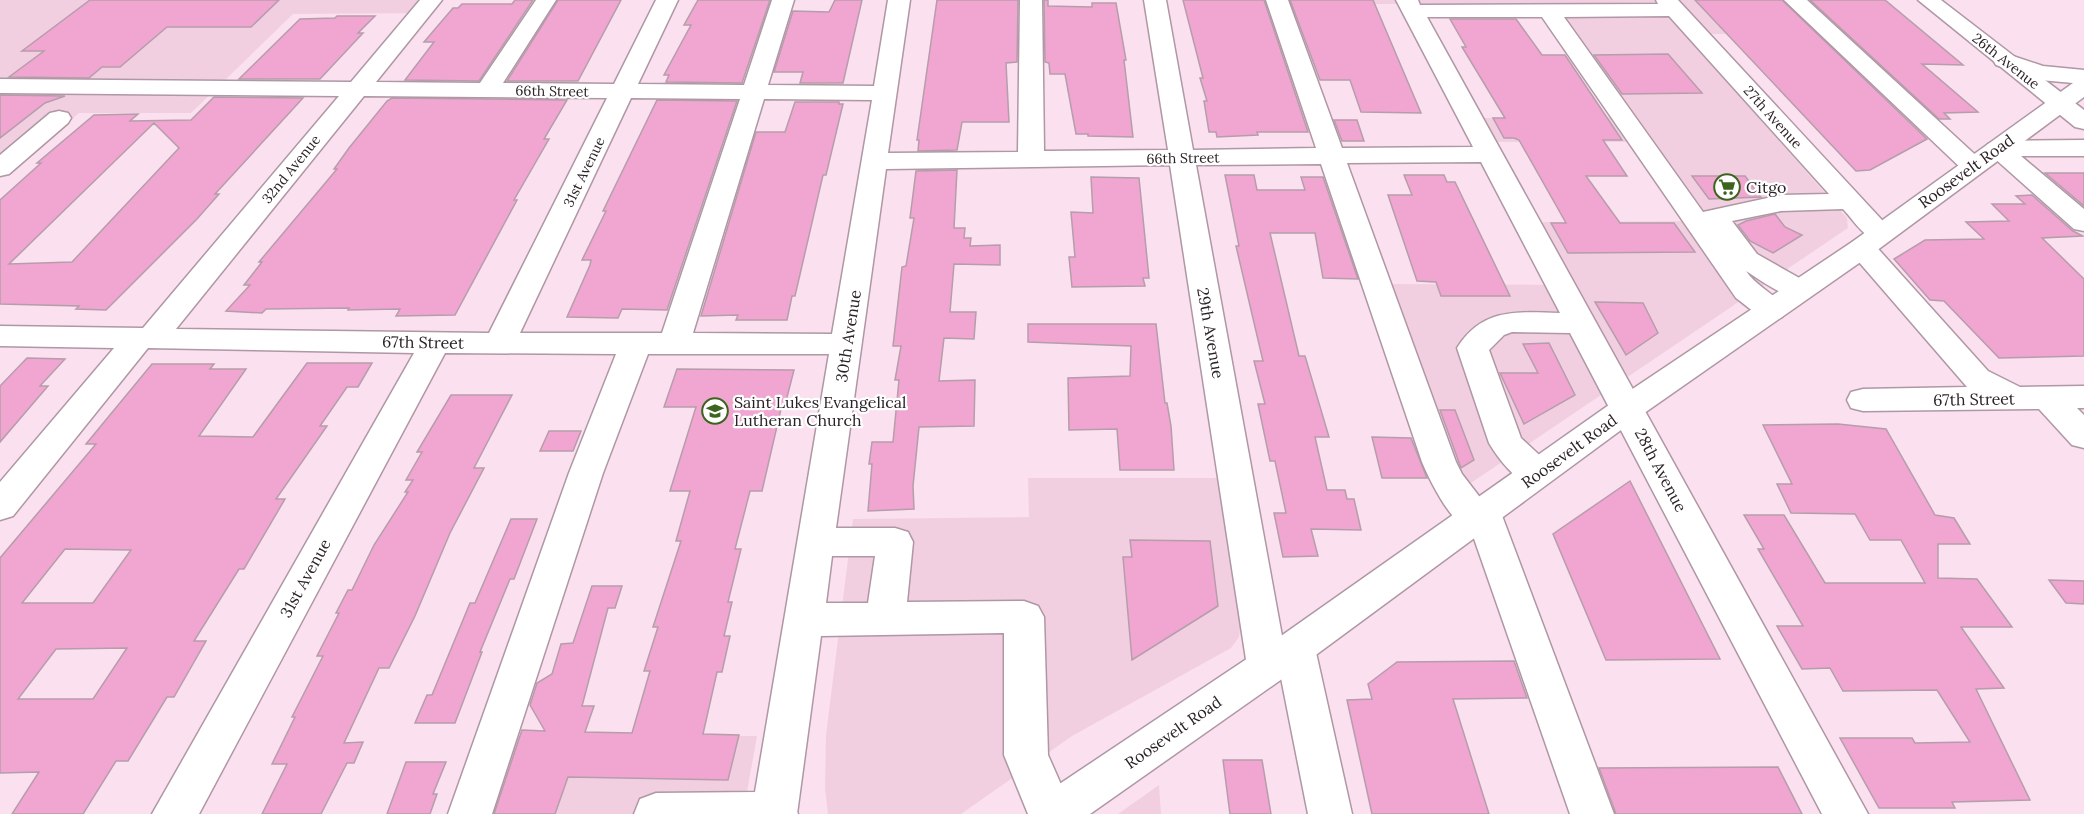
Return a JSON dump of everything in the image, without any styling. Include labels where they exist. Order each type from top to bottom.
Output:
[{"type":"street","name":"32nd Avenue","points":[[0,506],[145,339],[431,0]]},
{"type":"street","points":[[487,90],[546,0]]},
{"type":"street","name":"31st Avenue","points":[[500,343],[667,0]]},
{"type":"street","points":[[674,344],[783,0]]},
{"type":"street","name":"30th Avenue","points":[[775,814],[899,0]]},
{"type":"street","points":[[1031,0],[1031,160]]},
{"type":"street","name":"29th Avenue","points":[[1155,0],[1182,159],[1281,657],[1330,814]]},
{"type":"street","points":[[1277,0],[1439,462],[1448,481],[1480,515],[1592,814]]},
{"type":"street","points":[[1795,0],[1973,166]]},
{"type":"street","name":"26th Avenue","points":[[1928,0],[2084,122]]},
{"type":"street","points":[[1410,6],[1549,11],[1671,5]]},
{"type":"street","name":"27th Avenue","points":[[1671,5],[1850,201],[1871,241],[1977,379],[2015,398]]},
{"type":"street","name":"28th Avenue","points":[[1410,6],[1846,814]]},
{"type":"street","points":[[1549,11],[1746,291],[1786,300]]},
{"type":"street","points":[[2004,60],[2040,73],[2084,77]]},
{"type":"street","name":"66th Street","points":[[0,86],[885,93]]},
{"type":"street","name":"Roosevelt Road","points":[[1061,811],[1281,657],[1628,408],[1871,241],[2084,86]]},
{"type":"street","points":[[0,168],[59,118]]},
{"type":"street","points":[[1997,149],[2084,148]]},
{"type":"street","points":[[1997,149],[2084,223]]},
{"type":"street","name":"66th Street","points":[[875,161],[1491,154]]},
{"type":"street","points":[[1786,300],[1747,260],[1714,216],[1781,203],[1850,201]]},
{"type":"street","points":[[1538,473],[1516,455],[1506,443],[1473,348],[1494,328],[1509,322],[1582,323]]},
{"type":"street","name":"67th Street","points":[[0,336],[435,343],[847,344]]},
{"type":"street","name":"31st Avenue","points":[[175,814],[435,343]]},
{"type":"street","points":[[470,814],[586,473],[636,343]]},
{"type":"street","points":[[2048,398],[2084,436]]},
{"type":"street","name":"67th Street","points":[[1863,400],[2084,398]]},
{"type":"street","points":[[816,542],[895,542],[886,619]]},
{"type":"street","points":[[805,620],[1024,617],[1026,755],[1061,811]]},
{"type":"street","points":[[656,814],[775,814]]},
{"type":"shaded area","points":[[0,0],[440,0],[429,13],[293,14],[191,113],[79,113],[16,169],[0,169]]},
{"type":"shaded area","points":[[1283,0],[1790,0],[1827,34],[1685,34],[1847,218],[1848,228],[1462,489],[1384,284],[1572,285],[1538,222],[1704,221],[1648,142],[1495,142],[1483,118],[1631,117],[1550,8],[1422,8],[1420,4],[1285,4]]},
{"type":"shaded area","points":[[1028,478],[1218,478],[1241,622],[1239,637],[1231,648],[1072,736],[961,814],[828,814],[825,789],[826,735],[853,519],[1029,517]]},
{"type":"shaded area","points":[[507,736],[757,736],[743,814],[482,814]]},
{"type":"shaded area","points":[[1159,785],[1161,814],[1118,814]]},
{"type":"building","points":[[90,0],[279,0],[251,27],[167,27],[120,67],[102,67],[89,78],[9,77],[44,51],[22,51]]},
{"type":"building","points":[[515,0],[533,0],[479,81],[405,80],[434,42],[424,42],[453,8],[458,8],[462,4],[512,4]]},
{"type":"building","points":[[558,0],[621,0],[578,81],[507,81]]},
{"type":"building","points":[[698,0],[770,0],[742,83],[666,82],[669,75],[664,75],[691,25],[684,25]]},
{"type":"building","points":[[835,0],[862,0],[843,83],[800,83],[803,72],[774,72],[793,11],[829,12]]},
{"type":"building","points":[[937,0],[1018,0],[1017,62],[1006,63],[1009,122],[962,122],[957,150],[918,151],[919,140],[917,140]]},
{"type":"building","points":[[1044,0],[1048,0],[1048,6],[1092,7],[1092,3],[1116,3],[1126,60],[1124,60],[1133,137],[1076,134],[1065,74],[1050,74],[1049,63],[1045,62]]},
{"type":"building","points":[[1183,0],[1264,0],[1308,132],[1257,132],[1258,135],[1217,137],[1216,132],[1209,132],[1204,101],[1207,101],[1200,78],[1203,78]]},
{"type":"building","points":[[1290,0],[1373,0],[1421,113],[1361,112],[1350,80],[1320,80]]},
{"type":"building","points":[[1695,0],[1782,0],[1927,139],[1870,170],[1856,171]]},
{"type":"building","points":[[1810,0],[1885,0],[1963,65],[1922,64],[1978,112],[1944,113],[1950,119],[1939,119]]},
{"type":"building","points":[[337,16],[375,16],[358,33],[363,33],[320,79],[239,79],[300,19],[335,18]]},
{"type":"building","points":[[1450,19],[1516,19],[1542,55],[1565,55],[1622,140],[1603,140],[1627,176],[1586,176],[1620,223],[1674,223],[1695,252],[1568,253],[1551,223],[1566,223],[1519,140],[1504,138],[1493,118],[1505,118],[1462,47],[1466,47]]},
{"type":"building","points":[[1668,54],[1702,93],[1622,94],[1594,55]]},
{"type":"building","points":[[0,95],[65,96],[45,103],[0,138]]},
{"type":"building","points":[[214,97],[303,98],[215,194],[219,194],[197,219],[106,310],[76,309],[79,306],[0,304],[0,200],[41,163],[37,163],[94,115],[138,114],[130,121],[191,120]],"holes":[[[154,123],[179,148],[72,262],[9,264]]]},
{"type":"building","points":[[392,98],[567,100],[544,139],[549,139],[514,200],[517,200],[455,315],[396,316],[400,309],[348,310],[349,308],[266,309],[262,313],[226,311],[250,285],[244,285],[262,262],[259,262],[337,169],[334,169],[349,148],[387,101]]},
{"type":"building","points":[[657,100],[737,101],[667,310],[622,309],[618,318],[567,317],[590,265],[591,260],[582,260]]},
{"type":"building","points":[[795,102],[839,102],[843,104],[787,320],[736,320],[738,315],[701,316],[756,132],[785,132]]},
{"type":"building","points":[[1334,120],[1357,120],[1364,141],[1342,141]]},
{"type":"building","points":[[957,170],[954,228],[965,228],[964,238],[971,238],[970,246],[1000,245],[1000,265],[954,264],[950,312],[976,312],[974,339],[944,338],[939,381],[975,380],[974,426],[919,427],[913,486],[914,509],[868,511],[872,442],[893,442],[899,380],[895,380],[901,346],[893,346],[902,267],[906,266],[914,218],[910,218],[916,171]]},
{"type":"building","points":[[2045,173],[2084,173],[2084,206]]},
{"type":"building","points":[[1225,175],[1254,175],[1257,190],[1305,190],[1301,177],[1323,177],[1358,279],[1323,278],[1315,233],[1270,233],[1299,356],[1305,356],[1329,437],[1315,437],[1327,490],[1345,490],[1347,499],[1354,499],[1361,530],[1311,529],[1318,556],[1283,557],[1274,513],[1286,513],[1275,461],[1270,461],[1258,404],[1265,404],[1254,361],[1263,361],[1236,246],[1239,246]]},
{"type":"building","points":[[1404,175],[1444,175],[1447,182],[1455,182],[1510,296],[1441,296],[1436,282],[1417,281],[1388,195],[1412,195]]},
{"type":"building","name":"Citgo","points":[[1692,176],[1745,176],[1761,197],[1709,199]]},
{"type":"building","points":[[1091,177],[1139,178],[1149,278],[1143,278],[1145,286],[1072,287],[1069,257],[1075,257],[1071,212],[1093,213]]},
{"type":"building","points":[[2032,195],[2073,231],[2083,236],[2042,238],[2084,279],[2084,356],[1999,358],[1944,301],[1930,300],[1894,259],[1925,240],[1984,239],[1966,222],[2009,221],[1992,204],[2025,204],[2016,196]]},
{"type":"building","name":"Citgo","points":[[1775,214],[1785,227],[1802,235],[1773,253],[1750,241],[1738,225]]},
{"type":"building","points":[[1595,302],[1643,303],[1658,333],[1626,355]]},
{"type":"building","points":[[1028,324],[1156,324],[1165,403],[1167,403],[1171,426],[1174,470],[1120,470],[1117,429],[1069,430],[1068,378],[1130,376],[1131,346],[1028,342]]},
{"type":"building","points":[[1549,343],[1575,395],[1524,424],[1500,373],[1538,373],[1523,344]]},
{"type":"building","points":[[27,358],[65,359],[40,386],[48,386],[0,442],[0,386]]},
{"type":"building","points":[[307,363],[372,363],[358,387],[347,387],[320,426],[327,426],[276,499],[285,499],[244,569],[239,569],[194,641],[206,641],[174,697],[167,697],[128,761],[116,761],[83,814],[12,814],[39,772],[0,773],[0,558],[96,444],[86,444],[152,364],[214,364],[210,369],[246,369],[199,436],[253,437]],"holes":[[[65,549],[131,550],[93,603],[22,603]],[[127,648],[93,699],[18,699],[56,649]]]},
{"type":"building","points":[[677,369],[794,370],[784,409],[781,409],[762,491],[750,491],[735,549],[741,549],[728,602],[732,602],[724,636],[730,636],[722,672],[717,672],[703,734],[739,735],[728,780],[568,777],[555,814],[494,814],[522,730],[545,731],[530,705],[537,683],[552,674],[561,644],[573,643],[592,586],[622,586],[615,608],[608,608],[582,706],[594,706],[585,732],[632,733],[650,671],[644,671],[658,627],[653,627],[681,541],[676,541],[690,491],[670,491],[696,407],[664,407]]},
{"type":"building","points":[[451,395],[512,395],[474,468],[484,468],[450,533],[415,616],[389,668],[379,668],[344,743],[363,742],[354,763],[347,763],[321,814],[262,814],[287,764],[272,764],[295,717],[292,717],[323,656],[317,656],[339,613],[336,613],[348,590],[352,590],[374,545],[408,492],[405,492],[413,480],[406,480],[422,452],[417,452]]},
{"type":"building","points":[[1440,410],[1455,410],[1474,460],[1461,468]]},
{"type":"building","points":[[1838,424],[1886,429],[1935,515],[1954,518],[1970,544],[1938,544],[1938,578],[1977,579],[2012,627],[1961,627],[2004,688],[1976,689],[2030,800],[1952,802],[1955,808],[1879,808],[1840,738],[1912,738],[1915,743],[1970,742],[1937,690],[1843,691],[1830,668],[1802,669],[1777,626],[1803,626],[1758,549],[1764,549],[1744,515],[1784,515],[1825,583],[1925,583],[1901,540],[1870,540],[1855,514],[1791,513],[1777,484],[1792,484],[1763,425]]},
{"type":"building","points":[[549,431],[581,431],[573,451],[540,451]]},
{"type":"building","points":[[1372,437],[1411,438],[1427,478],[1382,478]]},
{"type":"building","points":[[1630,481],[1720,659],[1606,660],[1553,534]]},
{"type":"building","points":[[511,519],[537,519],[514,579],[510,579],[480,652],[482,652],[455,723],[415,723],[427,695],[432,695],[470,603],[475,603]]},
{"type":"building","points":[[1130,540],[1210,541],[1218,606],[1132,660],[1123,557],[1132,557]]},
{"type":"building","points":[[2049,580],[2084,581],[2084,604],[2066,603]]},
{"type":"building","points":[[1514,661],[1527,698],[1453,699],[1489,814],[1372,814],[1347,700],[1372,699],[1368,684],[1397,662]]},
{"type":"building","points":[[1223,760],[1262,760],[1271,814],[1230,814]]},
{"type":"building","points":[[406,762],[446,762],[433,794],[437,794],[430,814],[387,814]]},
{"type":"building","points":[[1778,767],[1802,814],[1616,814],[1599,768]]},
{"type":"place","name":"Citgo","points":[[1727,187]]},
{"type":"place","name":"Saint Lukes Evangelical Lutheran Church","points":[[715,411]]}]
